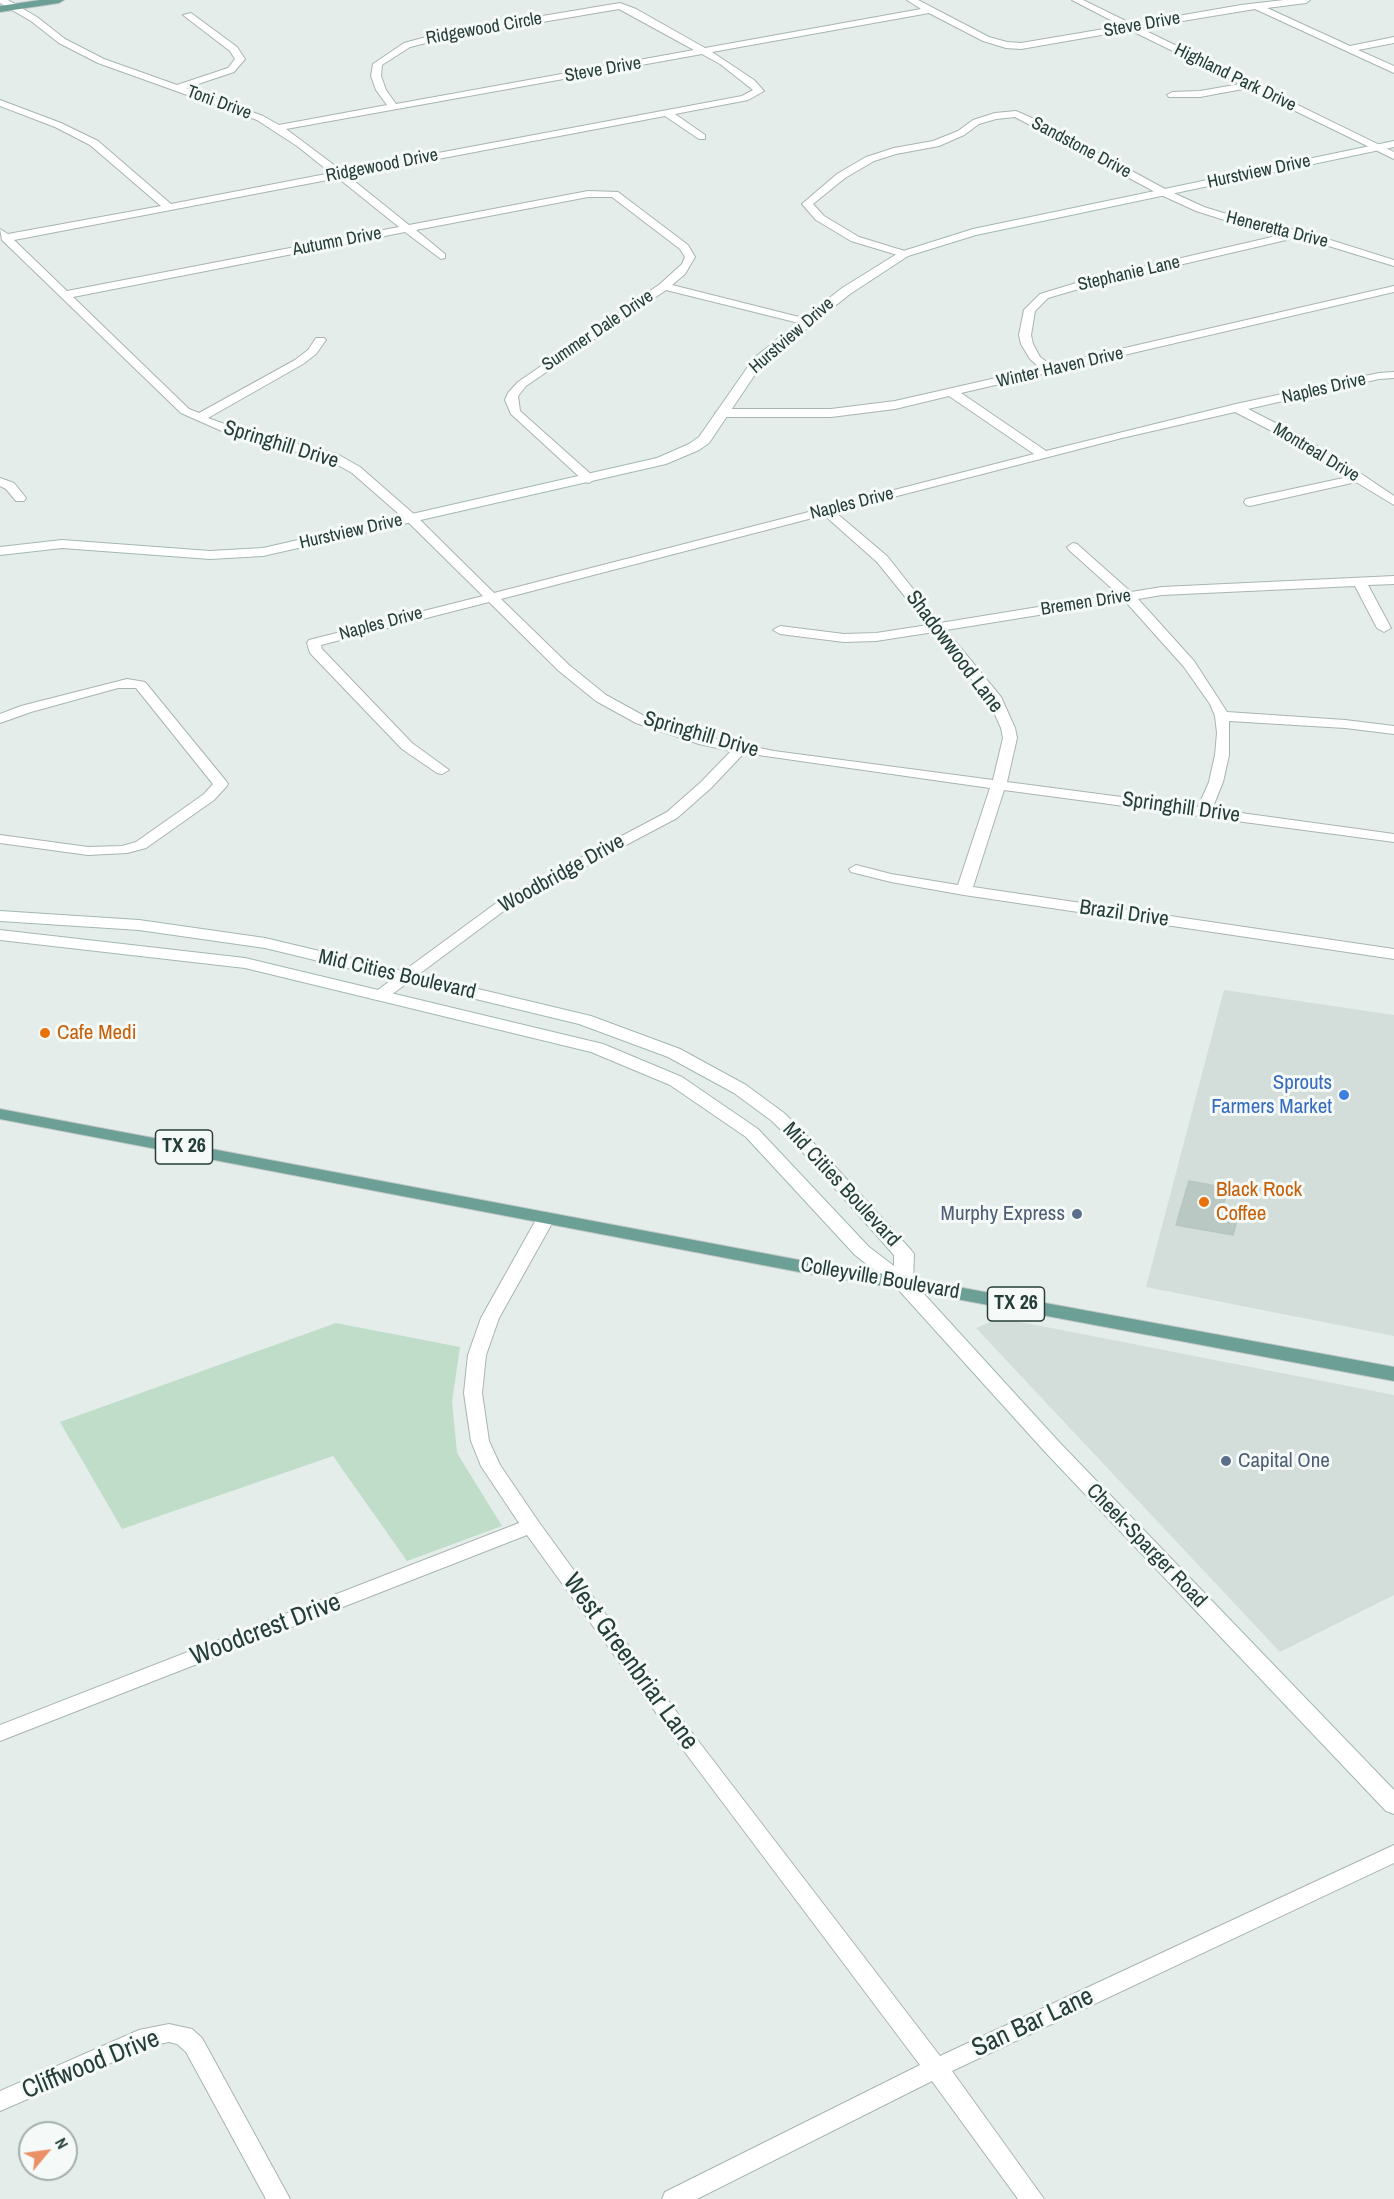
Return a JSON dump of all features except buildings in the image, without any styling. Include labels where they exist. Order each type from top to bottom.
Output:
[{"type":"main road","points":[[0,9],[59,0]]},
{"type":"main road","name":"Hurstview Drive","points":[[0,551],[62,544],[230,555],[263,552],[589,479],[662,460],[694,447],[711,431],[758,361],[846,291],[904,254],[973,232],[1394,144]]},
{"type":"main road","name":"Mid Cities Boulevard","points":[[0,916],[139,925],[265,943],[585,1020],[674,1053],[740,1089],[778,1117],[904,1254],[903,1282]]},
{"type":"main road","name":"Mid Cities Boulevard","points":[[0,935],[245,963],[597,1047],[674,1080],[752,1133],[862,1251],[903,1282]]},
{"type":"main road","name":"Colleyville Boulevard","points":[[0,1114],[815,1269],[903,1282],[1394,1374]]},
{"type":"main road","name":"Cheek-Sparger Road","points":[[903,1282],[1053,1448],[1394,1805]]},
{"type":"street","name":"Toni Drive","points":[[2,0],[76,50],[250,114],[277,128],[301,144],[441,256]]},
{"type":"street","points":[[910,0],[929,10]]},
{"type":"street","name":"Highland Park Drive","points":[[1076,0],[1394,156]]},
{"type":"street","points":[[1244,0],[1394,70]]},
{"type":"street","name":"Steve Drive","points":[[277,128],[929,10],[986,39],[1013,46],[1040,44],[1131,27],[1306,0]]},
{"type":"street","name":"Ridgewood Circle","points":[[394,108],[381,90],[376,76],[378,64],[406,45],[441,36],[620,6],[705,52],[751,82],[758,88],[758,94]]},
{"type":"street","points":[[176,88],[224,73],[236,67],[240,59],[234,49],[188,15]]},
{"type":"street","points":[[1350,49],[1394,40]]},
{"type":"street","points":[[1172,95],[1207,93],[1250,86]]},
{"type":"street","name":"Ridgewood Drive","points":[[3,235],[169,207],[758,94]]},
{"type":"street","points":[[0,103],[58,125],[94,143],[169,207]]},
{"type":"street","points":[[667,112],[702,137]]},
{"type":"street","name":"Sandstone Drive","points":[[904,254],[855,239],[820,218],[807,204],[841,176],[870,159],[894,151],[935,144],[962,133],[976,122],[995,116],[1016,114],[1163,192]]},
{"type":"street","name":"Autumn Drive","points":[[64,295],[588,194],[609,192]]},
{"type":"street","name":"Summer Dale Drive","points":[[589,479],[515,412],[511,400],[512,395],[522,384],[664,286],[681,272],[690,257],[688,252],[629,204],[609,192]]},
{"type":"street","name":"Heneretta Drive","points":[[1163,192],[1200,209],[1241,222],[1301,234],[1394,263]]},
{"type":"street","name":"Stephanie Lane","points":[[1048,370],[1036,359],[1027,344],[1025,335],[1030,310],[1044,296],[1086,283],[1301,234]]},
{"type":"street","name":"Springhill Drive","points":[[3,235],[173,400],[199,418],[237,433],[333,457],[356,470],[382,490],[564,668],[601,698],[641,720],[664,729],[740,749],[1394,838]]},
{"type":"street","points":[[664,286],[807,322]]},
{"type":"street","name":"Winter Haven Drive","points":[[721,413],[778,414],[862,410],[953,393],[1394,289]]},
{"type":"street","points":[[199,418],[299,362],[312,352],[320,340]]},
{"type":"street","name":"Naples Drive","points":[[442,770],[407,746],[313,646],[322,640],[1044,455],[1236,408],[1379,376],[1394,375]]},
{"type":"street","points":[[953,393],[1044,455]]},
{"type":"street","name":"Montreal Drive","points":[[1236,408],[1297,439],[1394,501]]},
{"type":"street","points":[[1251,502],[1359,478]]},
{"type":"street","points":[[0,482],[10,486],[20,498]]},
{"type":"street","name":"Shadowwood Lane","points":[[825,511],[882,559],[996,700],[1008,728],[1010,738],[1000,785],[964,890]]},
{"type":"street","points":[[1073,547],[1128,596],[1189,664],[1217,704],[1222,716],[1224,733],[1222,755],[1216,782],[1204,811]]},
{"type":"street","name":"Bremen Drive","points":[[780,630],[844,638],[876,637],[1128,596],[1203,588],[1394,580]]},
{"type":"street","points":[[1360,582],[1384,628]]},
{"type":"street","points":[[0,719],[26,709],[117,684],[140,685],[218,777],[221,784],[209,796],[141,845],[122,850],[88,851],[0,839]]},
{"type":"street","points":[[1222,716],[1345,724],[1394,730]]},
{"type":"street","name":"Woodbridge Drive","points":[[381,995],[403,976],[504,904],[672,815],[706,785],[740,749]]},
{"type":"street","name":"Brazil Drive","points":[[855,869],[964,890],[1394,954]]},
{"type":"street","name":"West Greenbriar Lane","points":[[546,1218],[490,1318],[477,1355],[473,1393],[480,1441],[492,1466],[531,1526],[679,1730],[936,2068],[1032,2199]]},
{"type":"street","name":"Woodcrest Drive","points":[[0,1733],[531,1526]]},
{"type":"street","name":"San Bar Lane","points":[[674,2199],[936,2068],[1394,1853]]},
{"type":"street","name":"Cliffwood Drive","points":[[0,2102],[147,2037],[169,2033],[184,2036],[194,2045],[278,2199]]},
{"type":"shaded area","points":[[1224,990],[1394,1015],[1394,1336],[1146,1287]]},
{"type":"shaded area","points":[[1000,1318],[1394,1395],[1394,1595],[1280,1652],[976,1328]]},
{"type":"green space","points":[[336,1323],[460,1347],[452,1402],[457,1453],[502,1526],[407,1561],[333,1456],[122,1529],[60,1422]]},
{"type":"place","name":"Cafe Medi","points":[[45,1033]]},
{"type":"place","name":"Sprouts Farmers Market","points":[[1344,1095]]},
{"type":"place","name":"Black Rock Coffee","points":[[1204,1202]]},
{"type":"place","name":"Murphy Express","points":[[1077,1214]]},
{"type":"place","name":"Capital One","points":[[1226,1461]]}]
